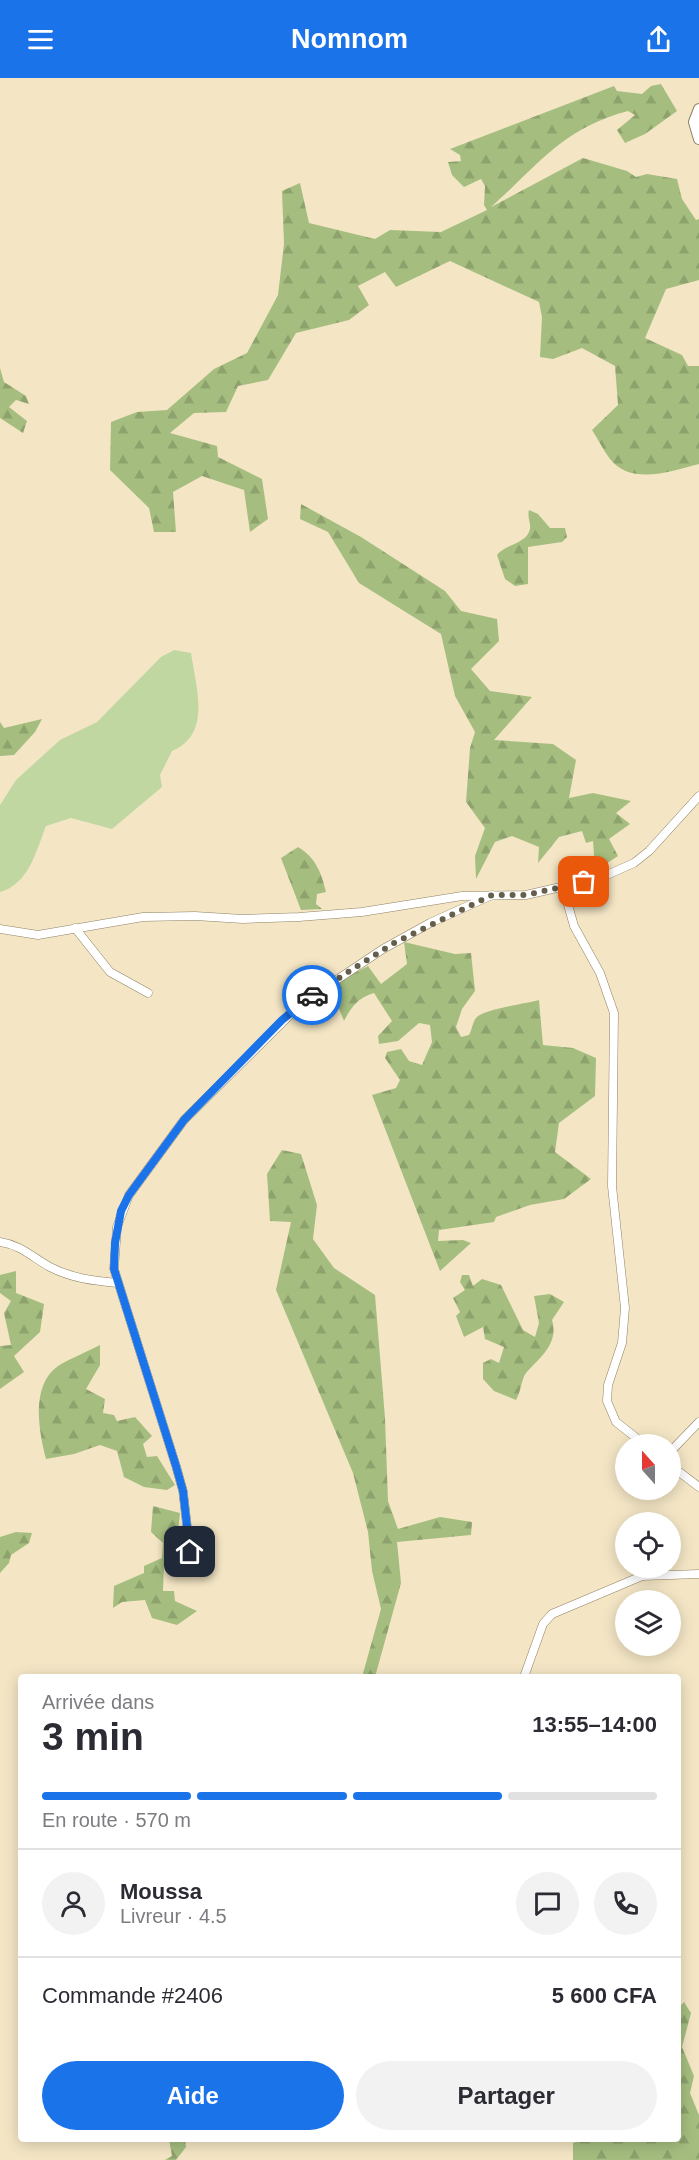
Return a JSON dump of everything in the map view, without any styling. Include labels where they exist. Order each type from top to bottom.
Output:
[{"type":"street","points":[[699,109],[694,122],[699,139]]},
{"type":"street","points":[[0,929],[38,935],[143,917],[195,916],[243,919],[340,914],[462,896],[526,895],[600,878],[634,863],[649,851],[699,796]]},
{"type":"street","points":[[563,887],[574,926],[600,973],[614,1013],[612,1186],[625,1308],[622,1343],[608,1385],[607,1401],[616,1422],[631,1434]]},
{"type":"street","points":[[190,1552],[180,1482],[118,1283],[113,1257],[117,1227],[125,1203],[172,1135],[202,1100],[230,1075],[282,1020],[324,986],[405,937],[492,895]]},
{"type":"street","points":[[75,928],[110,972],[148,993]]},
{"type":"street","points":[[0,1242],[22,1248],[49,1266],[72,1275],[90,1281],[118,1283]]},
{"type":"street","points":[[681,1441],[699,1422]]},
{"type":"street","points":[[681,1473],[699,1487]]},
{"type":"street","points":[[525,1674],[543,1624],[552,1614],[642,1576],[699,1574]]},
{"type":"green space","points":[[661,84],[677,111],[645,134],[625,143],[617,130],[635,115],[628,111],[585,128],[568,138],[538,162],[491,207],[583,158],[627,171],[636,177],[647,174],[677,179],[682,199],[696,220],[699,219],[699,280],[666,289],[645,338],[682,355],[688,366],[699,366],[699,464],[652,474],[629,472],[619,467],[607,456],[592,430],[618,405],[615,366],[582,348],[553,359],[540,357],[542,317],[539,302],[450,261],[396,287],[385,272],[358,286],[369,305],[349,320],[296,333],[268,380],[238,386],[226,412],[194,413],[170,433],[217,446],[218,457],[262,479],[268,519],[250,532],[244,490],[202,476],[173,492],[176,532],[154,532],[149,508],[110,470],[111,422],[137,412],[167,410],[214,369],[247,353],[278,295],[284,244],[282,191],[300,183],[309,223],[375,239],[390,230],[441,232],[487,210],[484,205],[485,186],[481,179],[464,187],[452,175],[448,162],[461,161],[460,155],[450,149],[614,86],[617,91],[642,94],[651,86]]},
{"type":"green space","points":[[0,368],[4,382],[26,396],[29,404],[16,400],[9,407],[27,421],[23,433],[0,418]]},
{"type":"green space","points":[[301,504],[361,537],[445,591],[461,611],[497,619],[499,641],[471,669],[490,691],[532,697],[494,740],[553,744],[576,760],[569,798],[593,793],[631,801],[616,813],[630,824],[609,839],[618,856],[595,871],[593,841],[586,843],[582,831],[559,837],[538,863],[539,847],[512,836],[495,842],[476,879],[475,856],[485,828],[466,802],[470,748],[475,732],[455,696],[441,634],[359,583],[328,532],[300,519]]},
{"type":"green space","points":[[529,510],[538,514],[550,528],[565,528],[567,537],[562,542],[528,547],[528,584],[515,586],[505,579],[497,555],[528,534]]},
{"type":"green space","points":[[174,650],[191,653],[198,695],[197,722],[193,734],[185,744],[172,751],[160,775],[162,787],[112,829],[71,818],[46,826],[35,856],[25,874],[10,888],[0,892],[0,805],[16,780],[60,740],[97,722],[161,657]]},
{"type":"green space","points":[[42,719],[35,732],[14,755],[0,756],[0,722],[4,728]]},
{"type":"green space","points":[[298,847],[309,856],[320,872],[326,892],[317,894],[316,904],[322,909],[301,910],[281,858]]},
{"type":"green space","points":[[404,942],[455,954],[471,953],[475,991],[462,1009],[456,1027],[461,1037],[469,1035],[475,1019],[480,1015],[496,1009],[539,1000],[543,1045],[573,1048],[596,1058],[595,1096],[559,1123],[555,1152],[591,1179],[564,1199],[530,1205],[496,1217],[494,1222],[439,1230],[438,1241],[463,1240],[471,1243],[440,1271],[372,1095],[396,1088],[400,1080],[385,1058],[387,1052],[401,1049],[409,1061],[422,1065],[432,1042],[430,1025],[419,1023],[398,1041],[379,1044],[378,1036],[392,1021],[374,993],[356,1003],[344,1021],[330,986],[368,966],[381,984],[407,964]]},
{"type":"green space","points":[[282,1150],[301,1154],[317,1205],[313,1239],[334,1268],[375,1295],[385,1418],[388,1501],[398,1529],[440,1517],[472,1522],[471,1535],[397,1542],[401,1583],[376,1674],[363,1674],[381,1609],[372,1571],[368,1532],[353,1473],[276,1290],[291,1222],[270,1221],[267,1174]]},
{"type":"green space","points":[[16,1271],[16,1293],[44,1304],[40,1332],[14,1356],[24,1372],[0,1389],[0,1346],[11,1345],[4,1313],[11,1301],[0,1293],[0,1275]]},
{"type":"green space","points":[[462,1275],[469,1275],[473,1286],[482,1279],[501,1285],[523,1330],[535,1337],[539,1323],[534,1296],[550,1294],[564,1302],[552,1320],[551,1343],[526,1373],[516,1400],[494,1391],[483,1379],[483,1363],[491,1359],[499,1363],[504,1347],[485,1339],[483,1327],[464,1337],[456,1316],[460,1312],[453,1298],[465,1290],[460,1282]]},
{"type":"green space","points":[[100,1345],[100,1365],[86,1389],[105,1399],[103,1413],[114,1415],[117,1421],[135,1417],[152,1436],[143,1444],[147,1457],[157,1456],[175,1485],[167,1490],[144,1487],[124,1477],[117,1451],[100,1445],[74,1454],[46,1459],[39,1423],[43,1385],[58,1366]]},
{"type":"green space","points":[[153,1506],[180,1513],[175,1559],[164,1564],[163,1591],[174,1591],[175,1601],[197,1611],[177,1625],[152,1618],[145,1600],[122,1602],[113,1608],[114,1586],[144,1573],[144,1566],[162,1558],[163,1543],[151,1532]]},
{"type":"green space","points":[[16,1532],[32,1533],[29,1543],[11,1555],[9,1563],[0,1573],[0,1537]]},
{"type":"green space","points":[[684,2002],[691,2013],[682,2047],[694,2076],[690,2093],[699,2115],[699,2160],[573,2160],[573,2143],[576,2142],[681,2142],[681,2005]]},
{"type":"green space","points":[[170,2142],[185,2142],[186,2147],[176,2160],[165,2160],[172,2156]]},
{"type":"way so far","points":[[312,995],[383,949],[430,923],[492,895],[526,895],[584,882]]},
{"type":"route","points":[[190,1552],[183,1491],[159,1420],[114,1269],[113,1257],[117,1227],[121,1211],[129,1195],[184,1120],[282,1020],[312,995]]}]
